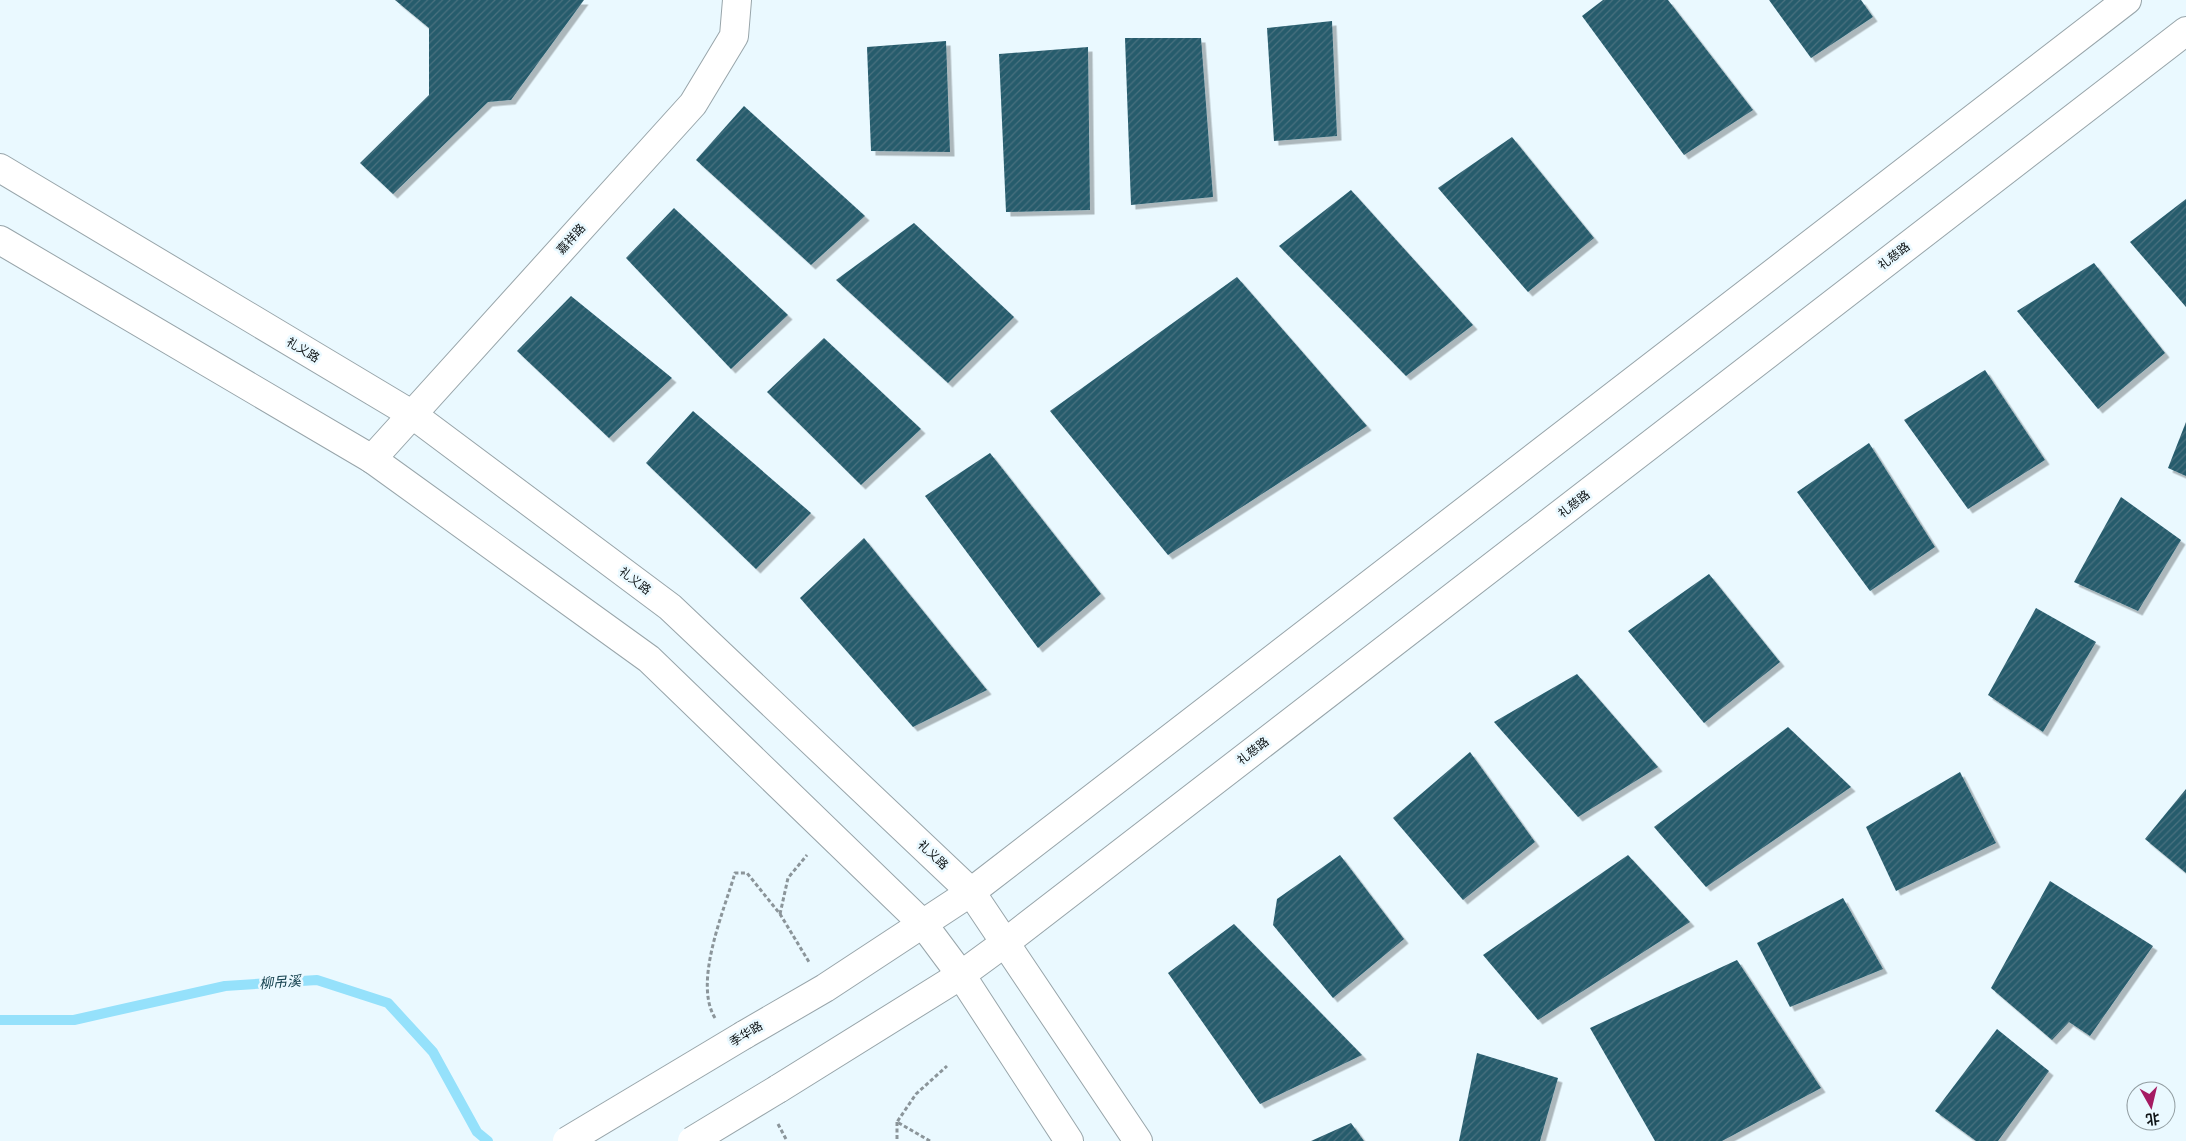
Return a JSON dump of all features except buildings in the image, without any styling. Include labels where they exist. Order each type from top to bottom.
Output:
[{"type":"main road","name":"嘉祥路","points":[[372,459],[693,104],[734,36],[737,0]]},
{"type":"main road","points":[[923,924],[971,892],[2127,0]]},
{"type":"main road","name":"礼慈路","points":[[961,975],[2186,31]]},
{"type":"main road","name":"礼义路","points":[[0,168],[413,415],[670,607],[971,892],[1138,1141]]},
{"type":"main road","points":[[0,240],[372,459],[649,659],[923,924],[961,975],[1069,1141]]},
{"type":"main road","name":"季华路","points":[[567,1141],[825,988],[923,924]]},
{"type":"main road","points":[[692,1141],[961,975]]},
{"type":"path","points":[[780,914],[788,878],[826,831]]},
{"type":"path","points":[[718,1024],[708,1007],[708,968],[735,873],[748,873],[780,914],[825,988]]},
{"type":"path","points":[[898,1141],[897,1122],[916,1094],[947,1066]]},
{"type":"path","points":[[773,1116],[788,1141]]},
{"type":"path","points":[[897,1122],[930,1141]]},
{"type":"waterway","name":"柳吊溪","points":[[0,1020],[74,1020],[225,986],[317,980],[388,1003],[433,1052],[477,1132],[488,1141]]}]
